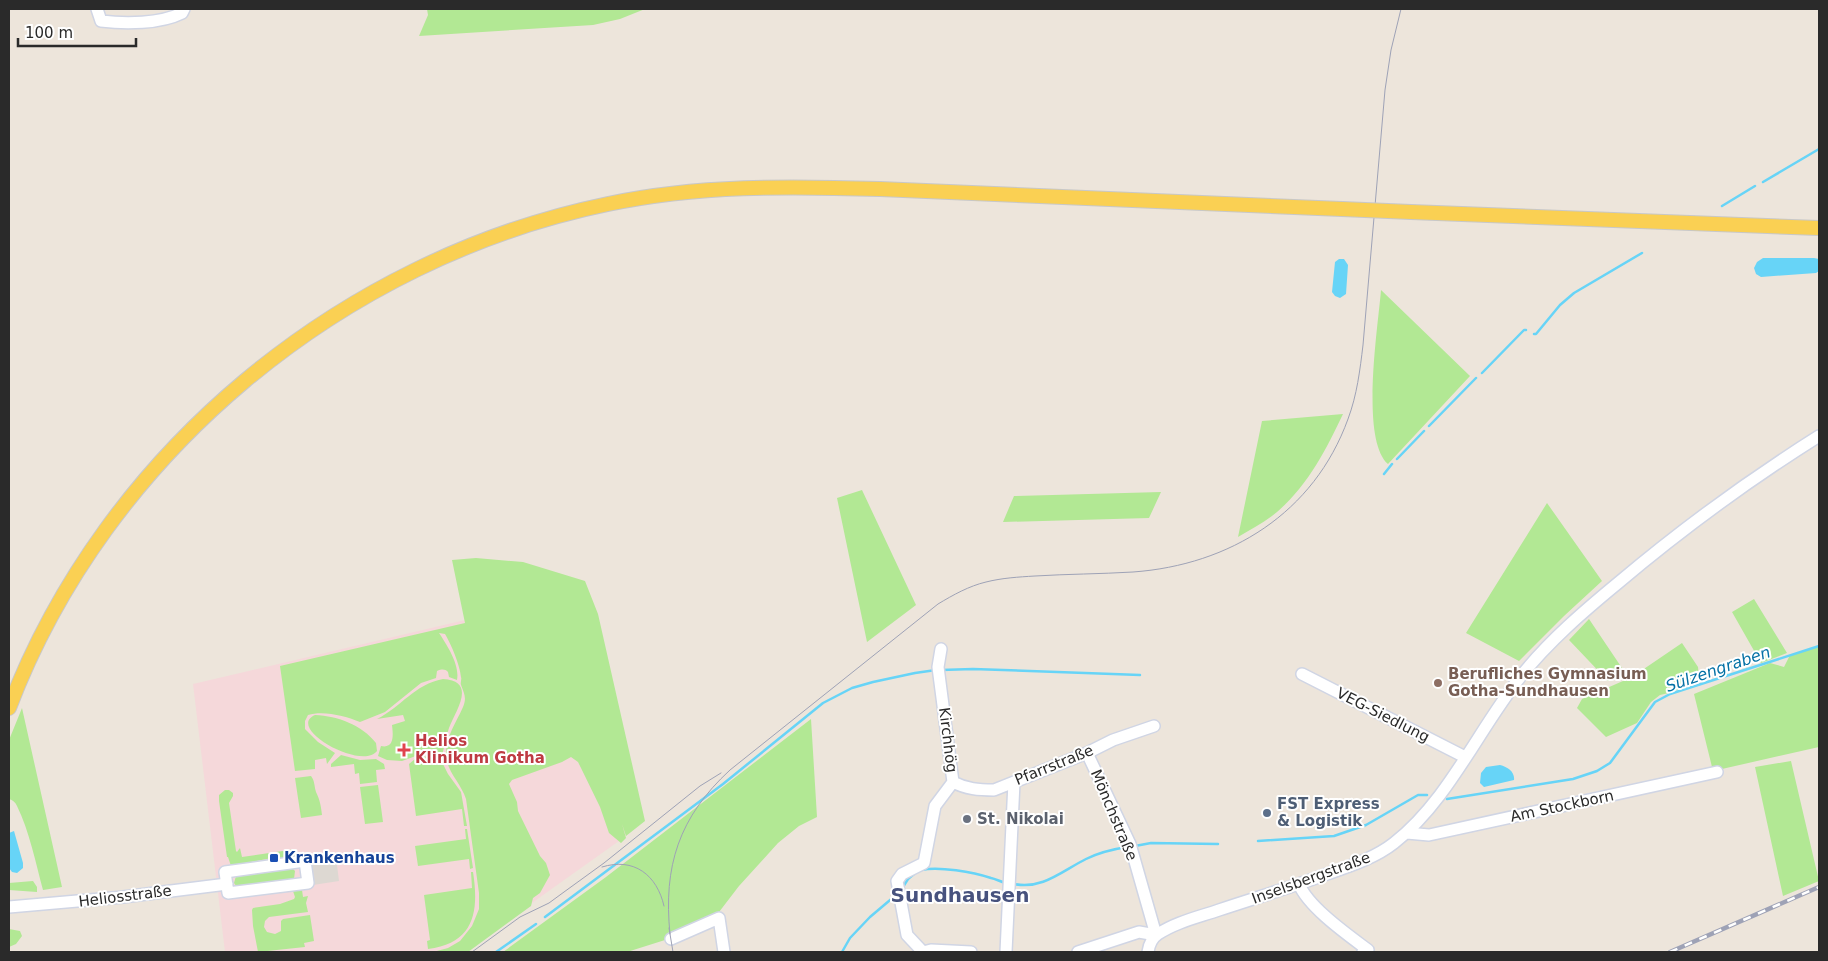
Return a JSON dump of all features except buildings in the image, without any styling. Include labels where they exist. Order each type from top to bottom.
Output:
[{"type":"main road","points":[[9,708],[41,635],[81,566],[105,530],[159,464],[232,391],[312,330],[391,282],[470,246],[562,215],[656,196],[720,189],[808,187],[1819,228]]},
{"type":"street","points":[[96,9],[101,20],[129,23],[172,18],[182,13],[184,9]]},
{"type":"street","name":"Inselsbergstraße","points":[[1156,935],[1181,922],[1299,884],[1370,857],[1389,847],[1407,833],[1441,794],[1520,676],[1543,651],[1604,594],[1680,532],[1819,436]]},
{"type":"street","name":"Kirchhög","points":[[923,952],[907,935],[897,881],[902,874],[924,862],[935,806],[953,782],[939,671],[941,650]]},
{"type":"street","name":"VEG-Siedlung","points":[[1302,674],[1465,757]]},
{"type":"street","name":"Pfarrstraße","points":[[953,782],[978,790],[994,790],[1087,753],[1113,740],[1154,726]]},
{"type":"street","name":"Mönchstraße","points":[[1087,753],[1130,846],[1156,935]]},
{"type":"street","name":"Am Stockborn","points":[[1407,833],[1437,833],[1717,772]]},
{"type":"street","points":[[1006,952],[1014,782]]},
{"type":"street","name":"Heliosstraße","points":[[23,905],[123,897],[227,883],[308,883],[305,861],[227,883]]},
{"type":"street","points":[[1299,884],[1302,893],[1365,951]]},
{"type":"street","points":[[9,903],[23,905]]},
{"type":"street","points":[[9,907],[23,905]]},
{"type":"street","points":[[671,939],[718,918],[724,952]]},
{"type":"street","points":[[1078,952],[1139,932],[1156,935],[1148,952]]},
{"type":"street","points":[[923,952],[931,950],[971,952]]},
{"type":"shaded area","name":"Helios Klinikum Gotha","points":[[465,620],[479,630],[465,637],[486,669],[528,654],[560,647],[575,649],[589,661],[620,816],[626,836],[463,952],[225,952],[193,684]]},
{"type":"shaded area","points":[[336,857],[339,881],[313,885],[305,861]]},
{"type":"green space","points":[[427,9],[645,9],[620,19],[593,25],[419,36],[428,15]]},
{"type":"green space","points":[[1381,290],[1470,376],[1388,464],[1380,451],[1375,432],[1373,408],[1373,382]]},
{"type":"green space","points":[[1343,414],[1323,454],[1307,479],[1288,502],[1272,516],[1238,537],[1262,421]]},
{"type":"green space","points":[[862,490],[916,605],[867,642],[837,498]]},
{"type":"green space","points":[[1161,492],[1149,518],[1003,522],[1014,496]]},
{"type":"green space","points":[[1547,503],[1602,581],[1519,661],[1466,633]]},
{"type":"green space","points":[[476,558],[523,562],[585,581],[598,614],[645,821],[626,836],[622,824],[626,838],[621,843],[609,833],[600,807],[578,762],[571,757],[512,780],[509,784],[517,802],[518,811],[540,856],[546,863],[550,875],[540,893],[533,898],[531,906],[468,952],[433,952],[448,948],[460,941],[472,926],[479,909],[479,893],[466,799],[448,766],[446,754],[448,741],[465,698],[459,667],[445,634],[439,633],[455,662],[457,680],[449,677],[446,670],[437,671],[436,678],[421,683],[385,712],[360,722],[334,714],[320,713],[308,715],[305,721],[305,729],[318,742],[335,753],[327,764],[326,758],[315,760],[315,769],[295,771],[280,666],[465,623],[452,560]]},
{"type":"green space","points":[[1754,599],[1787,653],[1761,663],[1732,612]]},
{"type":"green space","points":[[1589,619],[1624,671],[1608,681],[1569,640]]},
{"type":"green space","points":[[1682,643],[1698,667],[1699,677],[1673,692],[1660,695],[1651,702],[1637,723],[1606,737],[1577,708],[1582,699],[1632,677]]},
{"type":"green space","points":[[1819,646],[1819,747],[1713,771],[1694,694],[1770,663],[1784,667],[1790,655]]},
{"type":"green space","points":[[443,679],[454,681],[460,685],[462,691],[459,706],[449,728],[442,755],[424,753],[402,761],[387,760],[378,756],[381,746],[391,743],[393,736],[392,725],[405,721],[403,715],[377,719],[424,686]]},
{"type":"green space","points":[[22,708],[62,887],[43,890],[32,847],[21,815],[13,801],[9,799],[9,740]]},
{"type":"green space","points":[[315,715],[332,717],[357,726],[376,743],[377,751],[369,756],[357,756],[329,745],[317,737],[310,729],[308,721]]},
{"type":"green space","points":[[811,719],[817,817],[799,826],[778,843],[739,886],[716,916],[665,940],[627,952],[503,952],[606,877]]},
{"type":"green space","points":[[341,755],[360,760],[376,759],[384,764],[385,769],[376,770],[377,782],[360,784],[359,773],[355,774],[354,764],[331,767],[331,764]]},
{"type":"green space","points":[[427,756],[441,760],[461,792],[467,826],[464,826],[462,809],[416,816],[409,764],[415,759]]},
{"type":"green space","points":[[1791,761],[1819,881],[1783,896],[1755,767]]},
{"type":"green space","points":[[311,776],[322,815],[301,818],[295,778]]},
{"type":"green space","points":[[378,785],[383,822],[365,824],[360,787]]},
{"type":"green space","points":[[225,790],[233,793],[229,803],[236,851],[240,848],[242,857],[296,849],[297,856],[277,857],[231,866],[227,857],[219,801],[219,795]]},
{"type":"green space","points":[[465,829],[467,829],[473,868],[470,869],[469,859],[418,866],[415,846],[466,839]]},
{"type":"green space","points":[[291,867],[295,871],[294,879],[237,887],[234,883],[236,876]]},
{"type":"green space","points":[[471,872],[473,872],[475,886],[475,900],[474,912],[470,923],[456,940],[444,946],[428,949],[427,941],[430,940],[424,895],[472,888]]},
{"type":"green space","points":[[33,881],[37,887],[37,892],[9,890],[9,883]]},
{"type":"green space","points":[[302,890],[303,897],[308,896],[306,903],[308,912],[269,917],[265,921],[264,927],[267,932],[275,934],[281,931],[281,921],[283,919],[310,915],[314,941],[304,943],[305,947],[258,952],[253,926],[253,908],[280,904],[294,899],[293,891]]},
{"type":"green space","points":[[9,929],[20,931],[22,936],[16,944],[9,947]]},
{"type":"water","points":[[1763,258],[1819,259],[1819,271],[1816,273],[1761,277],[1756,274],[1754,268],[1757,262]]},
{"type":"water","points":[[1339,259],[1344,259],[1348,265],[1346,294],[1340,298],[1332,292],[1335,262]]},
{"type":"water","points":[[1500,765],[1510,770],[1514,780],[1484,787],[1480,783],[1481,773],[1486,767]]},
{"type":"water","points":[[14,831],[23,863],[23,868],[17,873],[12,872],[9,868],[9,833]]},
{"type":"waterway","points":[[1763,182],[1819,149]]},
{"type":"waterway","points":[[1722,206],[1755,186]]},
{"type":"waterway","points":[[1534,334],[1560,305],[1574,293],[1642,253]]},
{"type":"waterway","points":[[1482,373],[1526,330]]},
{"type":"waterway","points":[[1429,426],[1476,378]]},
{"type":"waterway","points":[[1397,459],[1424,431]]},
{"type":"waterway","points":[[1384,474],[1392,464]]},
{"type":"waterway","name":"Sülzengraben","points":[[1447,799],[1573,779],[1597,771],[1610,763],[1655,702],[1670,694],[1819,646]]},
{"type":"waterway","points":[[941,670],[973,669],[1140,675]]},
{"type":"waterway","points":[[545,917],[723,784],[823,703],[852,688],[936,670]]},
{"type":"waterway","name":"Sülzengraben","points":[[1258,841],[1334,836],[1366,825],[1418,795],[1427,795]]},
{"type":"waterway","name":"Sülzengraben","points":[[1135,846],[1151,843],[1218,844]]},
{"type":"waterway","name":"Sülzengraben","points":[[1014,884],[1024,885],[1043,882],[1091,857],[1127,847]]},
{"type":"waterway","name":"Sülzengraben","points":[[921,870],[956,870],[1006,883]]},
{"type":"waterway","name":"Sülzengraben","points":[[903,887],[914,874]]},
{"type":"waterway","name":"Sülzengraben","points":[[842,952],[850,938],[870,917],[896,895]]},
{"type":"waterway","points":[[496,952],[536,924]]},
{"type":"tram line","points":[[670,934],[669,886],[678,844],[698,806],[712,788],[730,770],[938,604],[967,588],[998,580],[1016,577],[1133,572],[1169,567],[1203,558],[1235,545],[1264,528],[1291,507],[1314,482],[1333,452],[1348,419],[1358,382],[1363,345],[1385,90],[1391,50],[1401,9]]},
{"type":"tram line","points":[[472,952],[520,917],[549,903],[604,863],[700,786],[721,773]]},
{"type":"tram line","points":[[602,867],[624,865],[642,871],[656,885],[664,906]]},
{"type":"tram line","points":[[669,928],[673,952]]},
{"type":"railway","points":[[1670,952],[1819,887]]},
{"type":"place","name":"Berufliches Gymnasium Gotha-Sundhausen","points":[[1438,683]]},
{"type":"place","name":"Helios Klinikum Gotha","points":[[404,750]]},
{"type":"place","name":"FST Express & Logistik","points":[[1267,813]]},
{"type":"place","name":"St. Nikolai","points":[[967,819]]},
{"type":"place","name":"Krankenhaus","points":[[274,858]]},
{"type":"district","name":"Sundhausen","points":[[960,895]]}]
